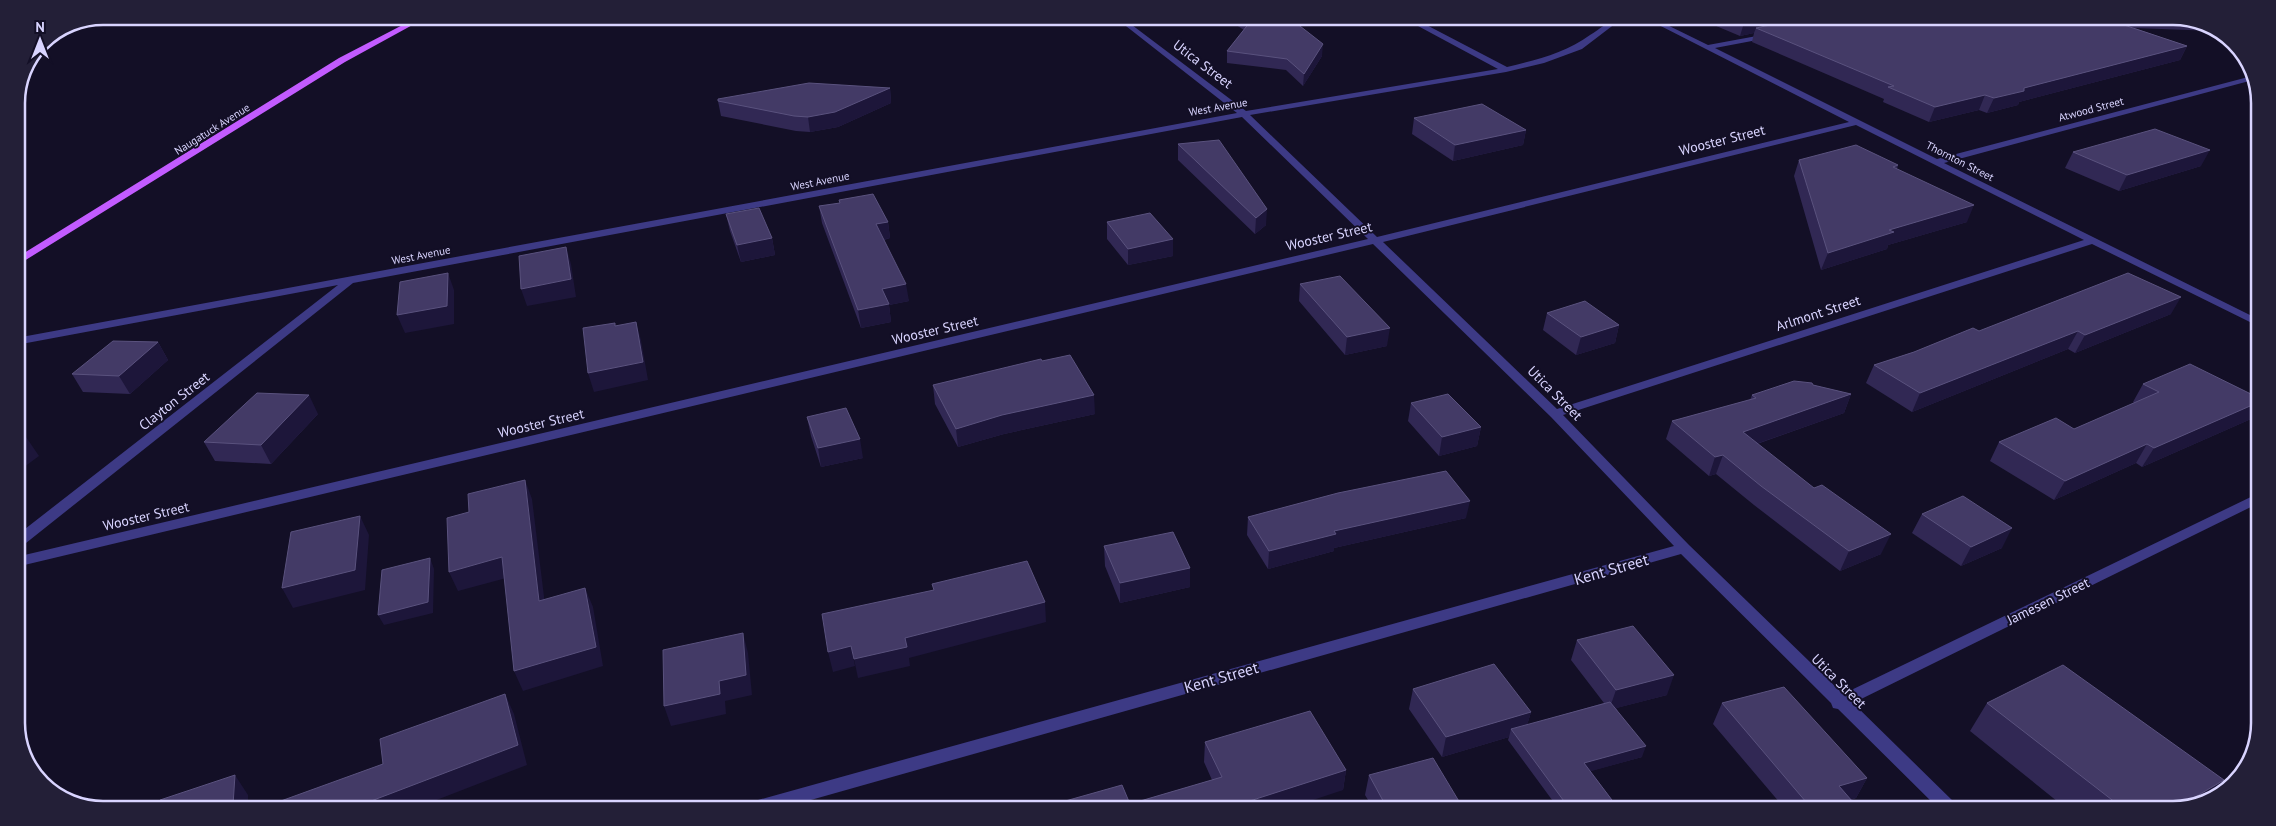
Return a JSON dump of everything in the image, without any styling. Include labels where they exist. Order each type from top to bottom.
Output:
[{"type":"main road","name":"Naugatuck Avenue","points":[[25,257],[342,60],[408,25]]},
{"type":"street","name":"Utica Street","points":[[1129,25],[1244,114],[1555,414],[1684,548],[1839,703],[1942,801]]},
{"type":"street","points":[[1420,25],[1506,70]]},
{"type":"street","name":"West Avenue","points":[[25,340],[1244,114],[1506,70],[1541,61],[1579,47],[1610,25]]},
{"type":"street","name":"Thornton Street","points":[[1663,25],[2251,320]]},
{"type":"street","points":[[1709,47],[1783,32]]},
{"type":"street","name":"Atwood Street","points":[[1936,162],[2247,79]]},
{"type":"street","name":"Wooster Street","points":[[25,560],[1374,241],[1859,122]]},
{"type":"street","name":"Arlmont Street","points":[[1555,414],[2091,241]]},
{"type":"street","name":"Clayton Street","points":[[25,537],[351,280]]},
{"type":"street","name":"Jamesen Street","points":[[1839,703],[2251,501]]},
{"type":"street","name":"Kent Street","points":[[779,801],[1684,548]]},
{"type":"building","points":[[1248,25],[1299,25],[1323,44],[1304,74],[1287,59],[1227,51]]},
{"type":"building","points":[[1770,25],[2124,25],[2187,46],[2024,88],[2024,91],[1994,98],[1985,95],[1935,107],[1888,87],[1894,86],[1756,28]]},
{"type":"building","points":[[809,83],[890,88],[835,112],[808,117],[718,101],[718,99]]},
{"type":"building","points":[[1482,104],[1526,130],[1455,145],[1414,118]]},
{"type":"building","points":[[2155,129],[2210,150],[2127,175],[2073,152]]},
{"type":"building","points":[[1219,140],[1267,209],[1256,218],[1178,144]]},
{"type":"building","points":[[1856,145],[1898,165],[1893,167],[1974,205],[1889,230],[1894,232],[1828,253],[1799,160]]},
{"type":"building","points":[[873,194],[888,222],[876,224],[906,284],[882,289],[889,304],[858,310],[819,206],[840,203],[839,200]]},
{"type":"building","points":[[759,208],[772,238],[737,245],[726,214]]},
{"type":"building","points":[[1150,213],[1173,239],[1128,249],[1107,222]]},
{"type":"building","points":[[566,247],[571,279],[521,289],[519,256]]},
{"type":"building","points":[[448,273],[447,306],[397,315],[400,282]]},
{"type":"building","points":[[2128,273],[2181,297],[2085,335],[2078,331],[1920,393],[1874,365],[1914,352],[1973,328],[1979,331]]},
{"type":"building","points":[[1340,276],[1390,328],[1347,337],[1300,284]]},
{"type":"building","points":[[1585,301],[1619,325],[1581,337],[1547,313]]},
{"type":"building","points":[[636,322],[643,362],[588,373],[583,328],[615,323],[615,326]]},
{"type":"building","points":[[113,341],[158,342],[119,376],[72,374]]},
{"type":"building","points":[[1070,355],[1094,395],[1002,415],[956,429],[933,385],[1041,359],[1042,361]]},
{"type":"building","points":[[2190,364],[2251,394],[2251,406],[2154,448],[2147,444],[2065,481],[1999,442],[2056,418],[2074,429],[2159,392],[2143,384]]},
{"type":"building","points":[[1794,381],[1812,383],[1813,385],[1851,394],[1743,432],[1814,488],[1822,485],[1891,534],[1849,551],[1761,486],[1723,455],[1715,457],[1672,421],[1756,398],[1752,395]]},
{"type":"building","points":[[257,393],[309,395],[261,445],[204,442]]},
{"type":"building","points":[[1448,394],[1481,427],[1442,437],[1411,403]]},
{"type":"building","points":[[846,408],[860,439],[818,448],[807,417]]},
{"type":"building","points":[[1446,471],[1470,501],[1334,531],[1336,534],[1269,551],[1248,517],[1338,493]]},
{"type":"building","points":[[525,480],[539,601],[585,588],[596,647],[514,671],[502,557],[449,572],[447,518],[469,512],[468,494]]},
{"type":"building","points":[[1963,496],[2012,528],[1971,547],[1922,514]]},
{"type":"building","points":[[360,516],[355,570],[282,588],[291,532]]},
{"type":"building","points":[[1173,532],[1190,568],[1120,583],[1104,546]]},
{"type":"building","points":[[430,558],[428,602],[378,615],[382,570]]},
{"type":"building","points":[[1027,561],[1045,602],[905,638],[907,647],[854,659],[851,646],[828,652],[822,614],[934,590],[932,584]]},
{"type":"building","points":[[1633,626],[1674,675],[1616,690],[1577,640]]},
{"type":"building","points":[[743,633],[746,675],[719,681],[720,694],[664,706],[663,650]]},
{"type":"building","points":[[1494,664],[1531,712],[1446,737],[1413,689]]},
{"type":"building","points":[[2063,665],[2224,780],[2194,798],[2184,800],[2113,801],[1987,703]]},
{"type":"building","points":[[1784,687],[1867,778],[1839,786],[1852,801],[1805,801],[1722,703]]},
{"type":"building","points":[[505,694],[518,745],[371,801],[281,801],[383,764],[380,739]]},
{"type":"building","points":[[1610,702],[1646,746],[1584,763],[1613,801],[1564,801],[1511,729]]},
{"type":"building","points":[[1310,711],[1346,770],[1250,801],[1140,801],[1222,777],[1205,742]]},
{"type":"building","points":[[1433,758],[1459,801],[1383,801],[1369,775]]},
{"type":"building","points":[[235,775],[233,801],[160,800]]},
{"type":"building","points":[[1122,785],[1129,801],[1065,801]]}]
